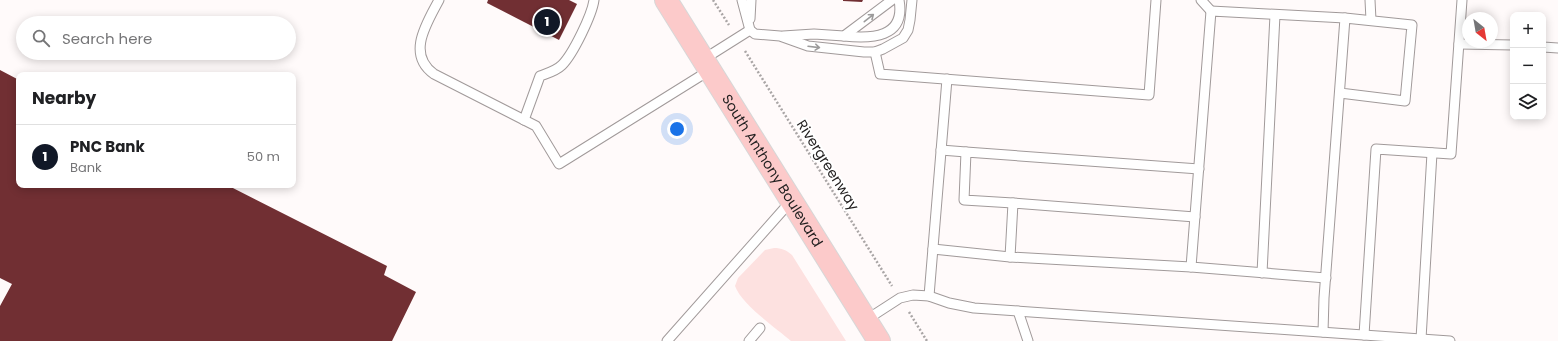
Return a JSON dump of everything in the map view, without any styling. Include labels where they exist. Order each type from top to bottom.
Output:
[{"type":"main road","name":"South Anthony Boulevard","points":[[666,0],[879,341]]},
{"type":"lane","points":[[439,0],[421,38],[420,49],[422,60],[426,68],[434,74],[536,126],[559,164],[707,64],[737,38],[750,30]]},
{"type":"lane","points":[[524,120],[540,76],[551,72],[562,65],[572,52],[591,14],[594,0]]},
{"type":"lane","points":[[742,0],[750,30],[755,34],[762,36],[814,34],[865,38],[885,34],[893,28],[899,18],[899,0]]},
{"type":"lane","points":[[750,30],[751,0]]},
{"type":"lane","points":[[844,36],[892,0]]},
{"type":"lane","points":[[780,36],[808,46],[874,52],[890,46],[902,38],[908,30],[912,0]]},
{"type":"lane","points":[[874,52],[880,74],[1149,95],[1156,0]]},
{"type":"lane","points":[[1200,0],[1211,11],[1345,18],[1412,25],[1405,100],[1340,93]]},
{"type":"lane","points":[[1370,0],[1371,20]]},
{"type":"lane","points":[[1364,335],[1376,149],[1451,154],[1462,0]]},
{"type":"lane","points":[[1191,268],[1211,11]]},
{"type":"lane","points":[[1262,273],[1275,15]]},
{"type":"lane","points":[[1323,332],[1345,18]]},
{"type":"lane","points":[[1459,44],[1510,45]]},
{"type":"lane","points":[[1546,47],[1558,48]]},
{"type":"lane","points":[[929,296],[947,79]]},
{"type":"lane","points":[[941,150],[1199,169]]},
{"type":"lane","points":[[966,152],[964,200],[1196,217]]},
{"type":"lane","points":[[1421,339],[1432,153]]},
{"type":"lane","points":[[667,341],[791,201]]},
{"type":"lane","points":[[1010,257],[1013,203]]},
{"type":"lane","points":[[933,249],[1010,257],[1326,278]]},
{"type":"lane","points":[[866,320],[900,298],[913,294],[929,296],[949,303],[974,308],[1450,341]]},
{"type":"lane","points":[[1018,311],[1028,341]]},
{"type":"lane","points":[[749,341],[760,328]]},
{"type":"path","name":"Rivergreenway","points":[[713,0],[927,341]]},
{"type":"shaded area","points":[[779,248],[792,255],[846,341],[791,341],[744,301],[735,286],[738,278],[765,250]]},
{"type":"building","points":[[488,0],[569,0],[577,4],[559,40],[487,3]]},
{"type":"building","points":[[843,0],[863,0],[862,2]]},
{"type":"building","points":[[0,70],[16,78],[16,188],[233,188],[387,266],[384,275],[416,292],[392,341],[0,341],[0,306],[12,284],[0,278]]},
{"type":"place","name":"PNC Bank","points":[[547,22]]}]
